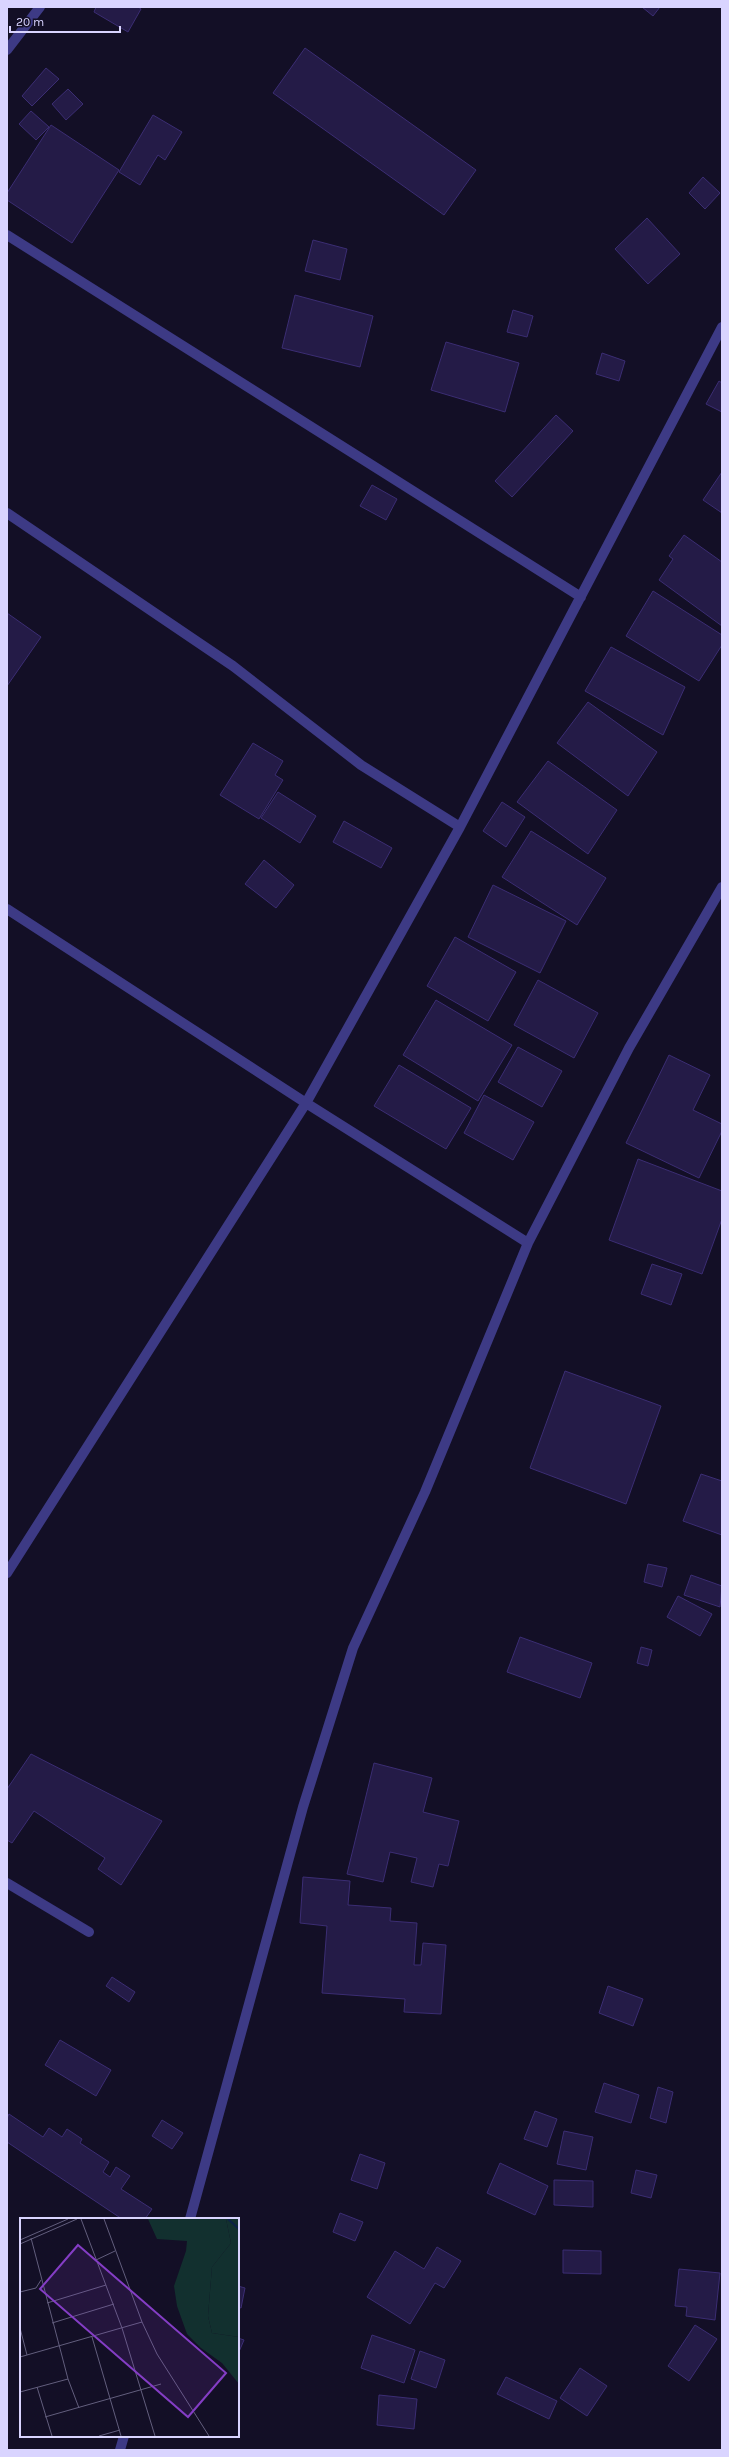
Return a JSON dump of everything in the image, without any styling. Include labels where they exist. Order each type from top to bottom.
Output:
[{"type":"street","points":[[7,50],[40,7]]},
{"type":"street","points":[[7,235],[581,597]]},
{"type":"street","points":[[7,1573],[306,1103],[460,827],[722,327]]},
{"type":"street","points":[[7,513],[233,666],[361,764],[460,827]]},
{"type":"street","points":[[190,2218],[303,1807],[353,1648],[425,1492],[528,1243],[629,1048],[722,887]]},
{"type":"street","points":[[7,909],[306,1103],[528,1243]]},
{"type":"street","points":[[7,1883],[89,1932]]},
{"type":"street","points":[[120,2450],[124,2437]]},
{"type":"building","points":[[96,7],[138,7],[141,9],[128,32],[94,12]]},
{"type":"building","points":[[642,7],[660,7],[653,16]]},
{"type":"building","points":[[305,48],[476,170],[444,215],[273,93]]},
{"type":"building","points":[[46,68],[59,79],[32,106],[22,96]]},
{"type":"building","points":[[68,89],[83,104],[66,120],[52,104]]},
{"type":"building","points":[[31,111],[49,127],[36,140],[19,124]]},
{"type":"building","points":[[153,115],[182,132],[165,160],[158,155],[140,185],[119,172]]},
{"type":"building","points":[[51,125],[119,170],[72,243],[7,200],[7,193]]},
{"type":"building","points":[[703,177],[720,193],[705,209],[689,193]]},
{"type":"building","points":[[647,218],[680,254],[648,284],[615,249]]},
{"type":"building","points":[[313,240],[347,249],[340,280],[305,271]]},
{"type":"building","points":[[295,295],[373,316],[360,367],[282,348]]},
{"type":"building","points":[[513,310],[533,316],[527,337],[507,332]]},
{"type":"building","points":[[446,342],[519,363],[505,412],[431,390]]},
{"type":"building","points":[[602,353],[625,361],[619,381],[596,374]]},
{"type":"building","points":[[719,381],[722,383],[722,412],[706,404]]},
{"type":"building","points":[[556,415],[573,431],[512,497],[495,481]]},
{"type":"building","points":[[722,472],[722,513],[703,500]]},
{"type":"building","points":[[372,485],[397,499],[386,520],[360,506]]},
{"type":"building","points":[[684,535],[722,562],[722,626],[659,580],[673,559],[669,556]]},
{"type":"building","points":[[653,591],[722,635],[722,645],[699,681],[626,636]]},
{"type":"building","points":[[7,613],[41,637],[7,686]]},
{"type":"building","points":[[611,647],[685,687],[663,735],[585,691]]},
{"type":"building","points":[[588,702],[657,752],[628,796],[557,743]]},
{"type":"building","points":[[253,743],[283,761],[275,775],[283,780],[259,819],[220,795]]},
{"type":"building","points":[[548,761],[617,810],[588,854],[517,802]]},
{"type":"building","points":[[278,792],[316,816],[300,843],[261,818]]},
{"type":"building","points":[[502,802],[525,817],[506,847],[483,831]]},
{"type":"building","points":[[344,821],[392,848],[381,868],[333,842]]},
{"type":"building","points":[[531,831],[606,878],[577,925],[502,877]]},
{"type":"building","points":[[264,860],[294,885],[276,908],[245,884]]},
{"type":"building","points":[[493,885],[566,921],[540,973],[468,937]]},
{"type":"building","points":[[455,937],[516,972],[488,1021],[427,986]]},
{"type":"building","points":[[538,980],[598,1013],[574,1058],[514,1025]]},
{"type":"building","points":[[436,1000],[512,1045],[478,1101],[403,1055]]},
{"type":"building","points":[[518,1047],[562,1071],[542,1107],[498,1082]]},
{"type":"building","points":[[669,1055],[710,1075],[693,1110],[722,1124],[722,1131],[699,1178],[626,1143]]},
{"type":"building","points":[[399,1065],[471,1108],[446,1149],[374,1106]]},
{"type":"building","points":[[484,1095],[534,1122],[513,1160],[464,1133]]},
{"type":"building","points":[[638,1159],[722,1191],[722,1219],[702,1274],[609,1240]]},
{"type":"building","points":[[652,1264],[682,1274],[671,1305],[641,1294]]},
{"type":"building","points":[[565,1371],[661,1406],[626,1504],[530,1468]]},
{"type":"building","points":[[701,1474],[722,1481],[722,1535],[683,1521]]},
{"type":"building","points":[[648,1564],[667,1568],[662,1587],[644,1582]]},
{"type":"building","points":[[691,1575],[722,1586],[720,1607],[684,1595]]},
{"type":"building","points":[[678,1596],[712,1614],[700,1636],[667,1617]]},
{"type":"building","points":[[520,1637],[592,1663],[580,1698],[507,1672]]},
{"type":"building","points":[[641,1647],[652,1650],[648,1666],[637,1663]]},
{"type":"building","points":[[31,1754],[162,1821],[121,1885],[98,1869],[105,1858],[34,1811],[12,1843],[7,1840],[7,1789]]},
{"type":"building","points":[[374,1763],[432,1778],[423,1812],[459,1821],[448,1866],[439,1864],[433,1887],[411,1882],[417,1858],[390,1852],[383,1882],[347,1874]]},
{"type":"building","points":[[303,1877],[350,1881],[348,1905],[391,1908],[390,1921],[417,1923],[414,1965],[421,1965],[423,1943],[446,1945],[441,2014],[404,2012],[405,1999],[322,1993],[327,1926],[300,1923]]},
{"type":"building","points":[[112,1977],[135,1992],[129,2002],[106,1986]]},
{"type":"building","points":[[608,1986],[643,1999],[633,2026],[599,2013]]},
{"type":"building","points":[[60,2040],[111,2070],[96,2096],[45,2065]]},
{"type":"building","points":[[604,2083],[639,2095],[631,2123],[595,2112]]},
{"type":"building","points":[[658,2087],[673,2092],[666,2123],[650,2118]]},
{"type":"building","points":[[535,2111],[557,2119],[547,2147],[524,2139]]},
{"type":"building","points":[[9,2114],[43,2137],[49,2128],[62,2137],[67,2129],[82,2139],[80,2143],[109,2162],[103,2172],[110,2177],[116,2167],[130,2176],[121,2189],[152,2209],[146,2218],[121,2218],[7,2142],[7,2118]]},
{"type":"building","points":[[162,2120],[183,2133],[172,2149],[152,2136]]},
{"type":"building","points":[[564,2131],[593,2137],[586,2170],[557,2164]]},
{"type":"building","points":[[360,2154],[385,2163],[377,2189],[351,2180]]},
{"type":"building","points":[[500,2163],[548,2186],[535,2215],[487,2193]]},
{"type":"building","points":[[636,2170],[657,2175],[651,2198],[631,2193]]},
{"type":"building","points":[[554,2180],[593,2181],[593,2207],[554,2205]]},
{"type":"building","points":[[340,2213],[363,2222],[355,2241],[333,2232]]},
{"type":"building","points":[[437,2247],[461,2261],[444,2288],[435,2283],[410,2324],[367,2297],[395,2251],[424,2269]]},
{"type":"building","points":[[563,2250],[601,2251],[601,2274],[563,2273]]},
{"type":"building","points":[[679,2269],[720,2273],[715,2320],[686,2316],[687,2307],[675,2306]]},
{"type":"building","points":[[239,2286],[245,2288],[241,2308],[239,2307]]},
{"type":"building","points":[[695,2325],[717,2339],[689,2381],[668,2366]]},
{"type":"building","points":[[372,2335],[415,2350],[404,2383],[361,2368]]},
{"type":"building","points":[[239,2338],[244,2340],[239,2352]]},
{"type":"building","points":[[420,2351],[445,2360],[436,2388],[411,2379]]},
{"type":"building","points":[[580,2368],[607,2386],[587,2416],[560,2398]]},
{"type":"building","points":[[506,2377],[557,2401],[549,2419],[497,2394]]},
{"type":"building","points":[[379,2395],[417,2399],[414,2429],[377,2425]]}]
